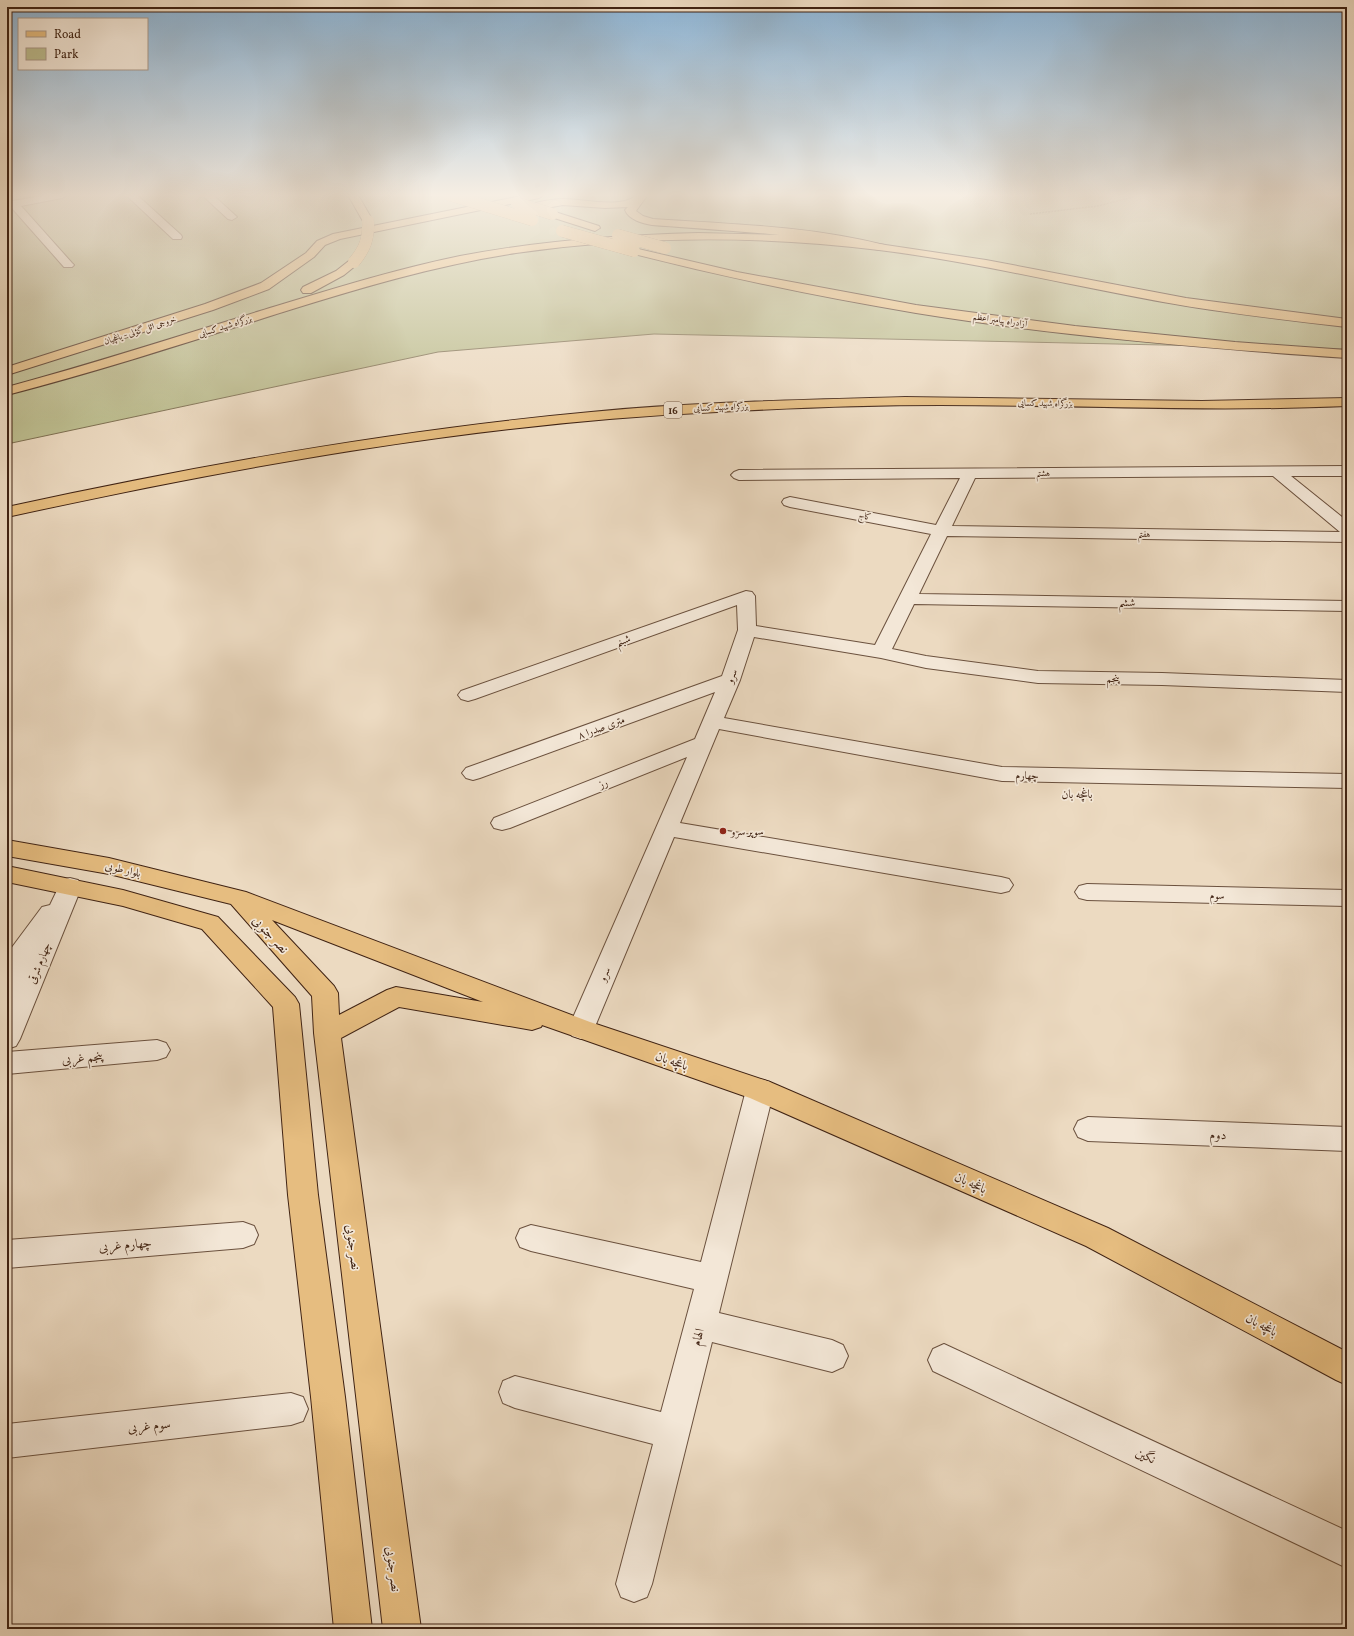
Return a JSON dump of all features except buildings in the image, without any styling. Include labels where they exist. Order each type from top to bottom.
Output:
[{"type":"main road","name":"خروجی ائل گؤلی - یاغچیان","points":[[7,371],[111,339],[237,297],[265,286],[286,271]]},
{"type":"main road","points":[[7,390],[59,371],[278,302],[315,287],[342,271]]},
{"type":"main road","name":"بزرگراه شهید کسایی","points":[[7,390],[68,375],[358,285],[413,271]]},
{"type":"main road","name":"آزادراه پیامبر اعظم","points":[[718,271],[916,309],[1083,331],[1235,346],[1347,354]]},
{"type":"main road","name":"آزادراه پیامبر اعظم","points":[[769,271],[924,299],[1105,323],[1287,338]]},
{"type":"main road","name":"بزرگراه شهید کسایی","points":[[1025,271],[1224,308],[1347,323]]},
{"type":"main road","name":"بزرگراه شهید کسایی","points":[[7,512],[101,491],[260,461],[502,425],[604,414],[690,408],[888,402],[957,401],[1129,404],[1310,404],[1347,402]]},
{"type":"main road","name":"بلوار طوبی","points":[[7,848],[109,866],[238,898],[581,1029]]},
{"type":"main road","points":[[7,874],[123,898],[210,923],[286,1004],[303,1195],[328,1397],[353,1629]]},
{"type":"main road","name":"نصر جنوبی","points":[[238,898],[325,993],[327,1033],[402,1629]]},
{"type":"main road","points":[[327,1033],[396,997],[581,1029]]},
{"type":"main road","name":"باغچه بان","points":[[581,1029],[760,1090],[1097,1237],[1347,1369]]},
{"type":"street","name":"هشتم","points":[[738,475],[1347,471]]},
{"type":"street","points":[[1277,472],[1347,529]]},
{"type":"street","points":[[747,630],[881,652],[970,473]]},
{"type":"street","name":"کاج","points":[[790,502],[941,531]]},
{"type":"street","name":"هفتم","points":[[941,531],[1347,537]]},
{"type":"street","name":"شبنم","points":[[468,695],[746,596],[747,630]]},
{"type":"street","name":"ششم","points":[[908,599],[1347,606]]},
{"type":"street","name":"سرو","points":[[581,1029],[730,680],[747,630]]},
{"type":"street","name":"پنجم","points":[[881,652],[926,662],[1038,677],[1162,679],[1347,686]]},
{"type":"street","name":"۸ متری صدرا","points":[[473,773],[730,680]]},
{"type":"street","name":"چهارم","points":[[712,722],[1002,774],[1347,781]]},
{"type":"street","name":"رز","points":[[502,823],[703,743]]},
{"type":"street","points":[[666,828],[1001,885]]},
{"type":"street","points":[[7,991],[13,956],[70,886]]},
{"type":"street","name":"چهارم شرقی","points":[[7,1039],[70,886]]},
{"type":"street","name":"سوم","points":[[1086,892],[1347,898]]},
{"type":"street","name":"پنجم غربی","points":[[7,1064],[158,1050]]},
{"type":"street","name":"الهام","points":[[634,1584],[760,1090]]},
{"type":"street","name":"دوم","points":[[1088,1129],[1347,1139]]},
{"type":"street","name":"چهارم غربی","points":[[7,1254],[243,1235]]},
{"type":"street","points":[[531,1238],[712,1279]]},
{"type":"street","points":[[701,1324],[832,1356]]},
{"type":"street","name":"نگین","points":[[944,1360],[1347,1550]]},
{"type":"street","points":[[515,1392],[673,1432]]},
{"type":"street","name":"سوم غربی","points":[[7,1441],[291,1409]]},
{"type":"green space","points":[[7,271],[1347,271],[1347,349],[654,334],[438,352],[7,444]]},
{"type":"place","name":"سوپر سرو","points":[[723,831]]},
{"type":"district","name":"باغچه بان","points":[[1077,794]]}]
